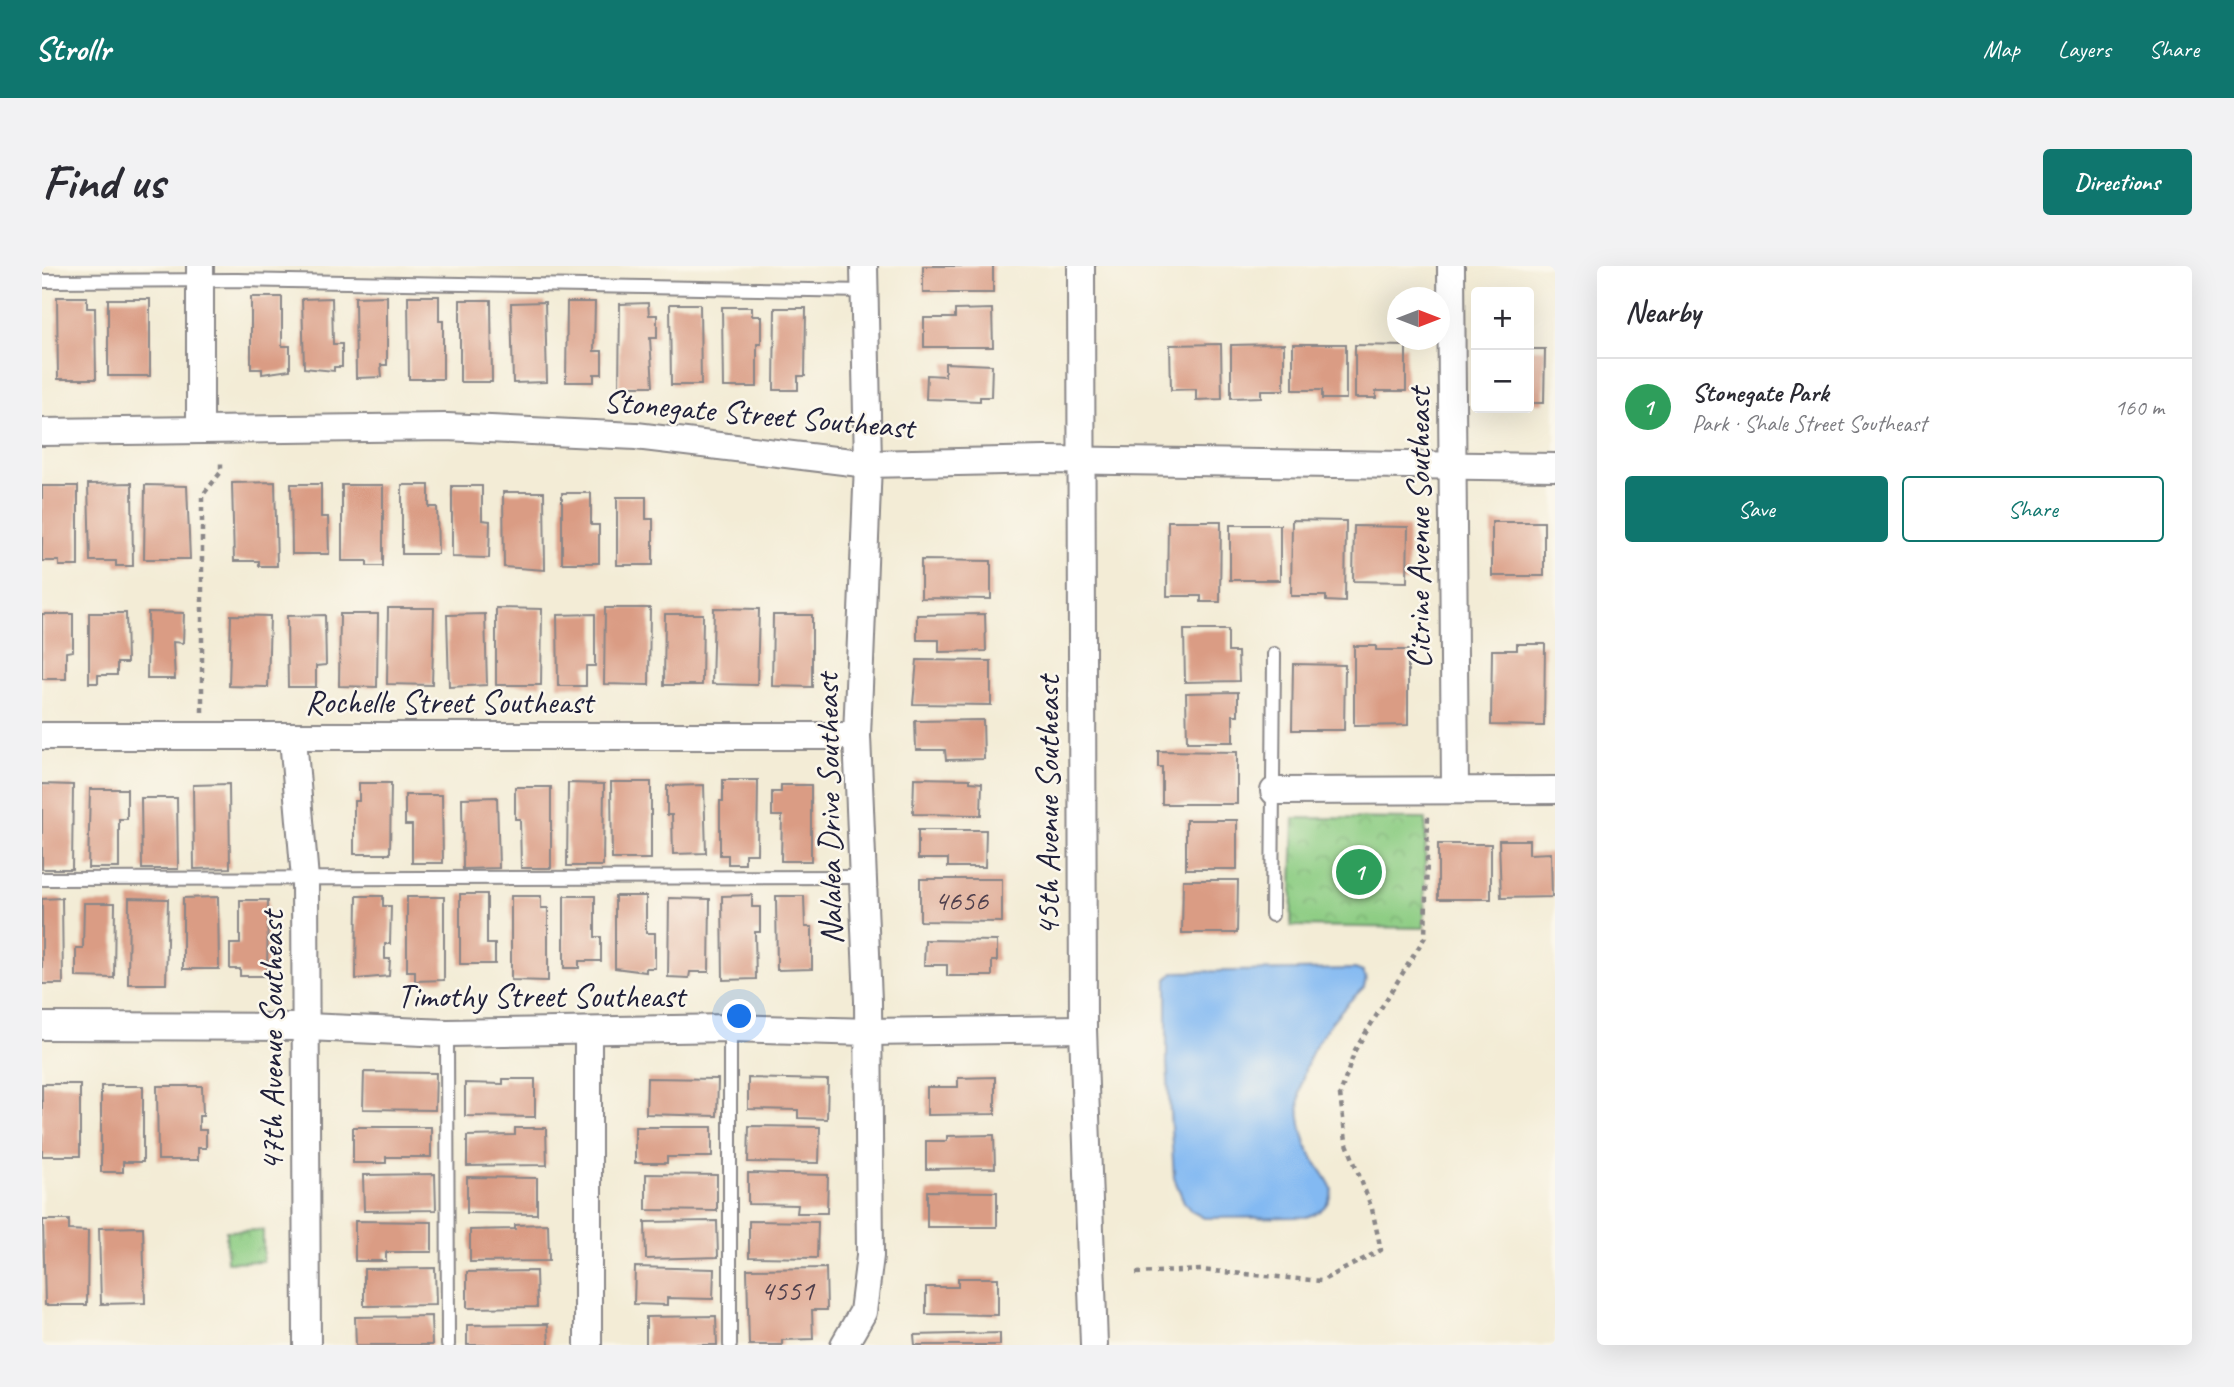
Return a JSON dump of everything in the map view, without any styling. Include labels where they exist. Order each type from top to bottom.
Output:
[{"type":"street","name":"45th Avenue Southeast","points":[[1081,266],[1083,1029],[1094,1345]]},
{"type":"street","name":"Citrine Avenue Southeast","points":[[1451,266],[1455,789]]},
{"type":"street","points":[[200,273],[200,429]]},
{"type":"street","name":"Nalalea Drive Southeast","points":[[844,1345],[863,1312],[868,1286],[869,1032],[856,736],[868,464],[864,278]]},
{"type":"street","name":"Stonegate Street Southeast","points":[[42,432],[447,427],[636,436],[868,464],[1082,461],[1555,467]]},
{"type":"street","name":"Rochelle Street Southeast","points":[[42,736],[856,736]]},
{"type":"street","name":"47th Avenue Southeast","points":[[293,738],[305,879],[307,1345]]},
{"type":"street","points":[[1274,791],[1555,790]]},
{"type":"street","name":"Timothy Street Southeast","points":[[42,1026],[306,1027],[447,1033],[730,1028],[869,1032],[1083,1029]]},
{"type":"street","points":[[588,1031],[588,1345]]},
{"type":"lane","points":[[42,281],[200,273],[864,278]]},
{"type":"lane","points":[[1272,915],[1274,654]]},
{"type":"lane","points":[[42,879],[862,877]]},
{"type":"lane","points":[[730,1028],[730,1345]]},
{"type":"lane","points":[[447,1033],[448,1345]]},
{"type":"path","points":[[202,737],[202,496],[221,472],[221,461]]},
{"type":"path","points":[[1136,1273],[1201,1270],[1321,1281],[1381,1250],[1372,1209],[1346,1140],[1340,1094],[1355,1050],[1425,937],[1428,815]]},
{"type":"green space","points":[[1294,818],[1426,819],[1424,928],[1291,926]]},
{"type":"green space","points":[[263,1230],[263,1261],[227,1262],[226,1231]]},
{"type":"water","points":[[1355,969],[1363,972],[1366,978],[1364,987],[1319,1039],[1302,1078],[1299,1100],[1307,1146],[1332,1189],[1327,1203],[1317,1213],[1306,1217],[1204,1218],[1191,1211],[1184,1202],[1174,1178],[1167,1063],[1167,979],[1175,972]]},
{"type":"building","points":[[923,266],[993,266],[993,293],[923,293]]},
{"type":"building","points":[[387,296],[387,365],[381,365],[382,377],[356,378],[355,297]]},
{"type":"building","points":[[408,296],[439,296],[439,321],[443,321],[443,379],[409,379]]},
{"type":"building","points":[[57,297],[87,297],[87,308],[95,308],[96,379],[58,379]]},
{"type":"building","points":[[251,297],[282,297],[282,346],[290,346],[290,370],[262,374],[262,369],[251,369]]},
{"type":"building","points":[[332,298],[333,344],[342,344],[342,367],[334,367],[334,371],[304,368],[302,299]]},
{"type":"building","points":[[108,299],[150,299],[150,376],[108,376]]},
{"type":"building","points":[[460,300],[491,300],[492,382],[460,382]]},
{"type":"building","points":[[545,302],[547,382],[513,383],[511,303]]},
{"type":"building","points":[[567,302],[595,302],[594,351],[602,351],[602,374],[594,374],[594,382],[566,382]]},
{"type":"building","points":[[648,303],[649,315],[657,315],[657,338],[650,338],[653,386],[619,386],[620,304]]},
{"type":"building","points":[[670,304],[700,304],[701,385],[671,385]]},
{"type":"building","points":[[722,307],[752,307],[752,316],[761,316],[761,344],[757,344],[757,387],[723,387]]},
{"type":"building","points":[[775,308],[806,308],[805,376],[798,376],[798,390],[774,390]]},
{"type":"building","points":[[992,309],[993,347],[924,347],[924,318],[955,318],[955,310]]},
{"type":"building","points":[[1221,344],[1222,399],[1196,400],[1196,389],[1171,390],[1170,345]]},
{"type":"building","points":[[1284,344],[1284,390],[1261,390],[1261,397],[1231,398],[1231,345]]},
{"type":"building","points":[[1293,344],[1346,344],[1346,399],[1322,399],[1322,390],[1293,390]]},
{"type":"building","points":[[1355,345],[1387,346],[1387,350],[1406,350],[1406,391],[1376,391],[1376,398],[1355,398]]},
{"type":"building","points":[[1534,349],[1545,349],[1544,403],[1534,403]]},
{"type":"building","points":[[945,363],[992,365],[991,397],[980,397],[980,401],[926,399],[927,375],[945,376]]},
{"type":"building","points":[[275,482],[277,566],[259,566],[259,561],[234,561],[232,483]]},
{"type":"building","points":[[132,483],[133,566],[116,566],[116,561],[90,561],[88,484]]},
{"type":"building","points":[[291,484],[321,484],[321,517],[328,517],[329,554],[292,554]]},
{"type":"building","points":[[145,485],[187,486],[190,559],[144,559]]},
{"type":"building","points":[[342,485],[383,485],[383,566],[367,566],[367,561],[342,561]]},
{"type":"building","points":[[402,485],[429,485],[429,507],[437,507],[438,554],[402,554]]},
{"type":"building","points":[[42,486],[78,486],[78,566],[59,566],[59,561],[42,561]]},
{"type":"building","points":[[452,486],[482,486],[482,520],[490,521],[489,558],[452,557]]},
{"type":"building","points":[[503,492],[544,492],[545,570],[504,567]]},
{"type":"building","points":[[562,493],[591,493],[591,525],[599,525],[599,563],[562,563]]},
{"type":"building","points":[[617,497],[646,497],[646,519],[653,519],[653,565],[617,565]]},
{"type":"building","points":[[1292,520],[1346,521],[1345,602],[1326,601],[1326,596],[1291,596]]},
{"type":"building","points":[[1168,521],[1221,521],[1220,602],[1201,602],[1201,596],[1167,596]]},
{"type":"building","points":[[1492,522],[1544,522],[1544,576],[1492,576]]},
{"type":"building","points":[[1230,525],[1280,525],[1280,580],[1230,580]]},
{"type":"building","points":[[1354,526],[1408,527],[1407,582],[1353,581]]},
{"type":"building","points":[[921,560],[991,561],[991,599],[921,598]]},
{"type":"building","points":[[388,608],[434,608],[432,685],[387,684]]},
{"type":"building","points":[[496,608],[542,609],[541,685],[496,685]]},
{"type":"building","points":[[605,608],[650,608],[649,685],[604,684]]},
{"type":"building","points":[[714,608],[759,609],[757,685],[712,684]]},
{"type":"building","points":[[148,612],[184,613],[183,643],[173,642],[175,679],[147,679]]},
{"type":"building","points":[[89,613],[126,613],[127,663],[117,663],[117,675],[98,675],[98,683],[89,683]]},
{"type":"building","points":[[42,614],[73,614],[73,651],[66,652],[66,679],[42,679]]},
{"type":"building","points":[[340,614],[378,614],[377,687],[339,686]]},
{"type":"building","points":[[485,614],[487,685],[449,687],[447,615]]},
{"type":"building","points":[[595,614],[595,666],[586,666],[586,686],[558,686],[557,615]]},
{"type":"building","points":[[665,614],[703,614],[702,685],[664,685]]},
{"type":"building","points":[[985,614],[986,651],[939,652],[939,640],[917,640],[917,615]]},
{"type":"building","points":[[231,615],[270,616],[268,687],[229,686]]},
{"type":"building","points":[[325,615],[326,665],[316,666],[316,687],[288,687],[287,616]]},
{"type":"building","points":[[773,615],[812,615],[812,687],[772,686]]},
{"type":"building","points":[[1184,630],[1228,630],[1228,652],[1238,652],[1239,681],[1185,682]]},
{"type":"building","points":[[1517,644],[1545,644],[1544,726],[1491,725],[1492,650],[1517,650]]},
{"type":"building","points":[[1354,646],[1376,646],[1376,650],[1408,650],[1408,725],[1354,726]]},
{"type":"building","points":[[917,660],[991,661],[991,705],[913,704]]},
{"type":"building","points":[[1293,664],[1345,665],[1344,730],[1292,730]]},
{"type":"building","points":[[1238,692],[1238,715],[1233,715],[1233,742],[1187,742],[1186,693]]},
{"type":"building","points":[[983,720],[984,759],[946,760],[945,750],[916,750],[915,721]]},
{"type":"building","points":[[1158,751],[1237,752],[1237,804],[1162,804],[1162,767],[1158,767]]},
{"type":"building","points":[[914,778],[970,779],[970,782],[982,783],[981,815],[913,814]]},
{"type":"building","points":[[723,780],[758,780],[757,854],[745,854],[745,864],[728,864],[728,855],[720,855],[720,801],[723,801]]},
{"type":"building","points":[[611,782],[651,782],[651,859],[612,859]]},
{"type":"building","points":[[359,783],[391,783],[390,854],[354,854],[354,801],[359,801]]},
{"type":"building","points":[[568,783],[604,784],[603,866],[567,866]]},
{"type":"building","points":[[42,784],[73,785],[72,869],[42,869]]},
{"type":"building","points":[[229,784],[230,868],[194,869],[193,785]]},
{"type":"building","points":[[704,785],[706,853],[673,854],[672,815],[667,815],[667,786]]},
{"type":"building","points":[[781,785],[811,785],[811,861],[781,861],[782,816],[772,816],[772,792],[781,792]]},
{"type":"building","points":[[515,787],[551,787],[551,868],[521,868],[520,819],[515,819]]},
{"type":"building","points":[[90,789],[127,789],[127,819],[119,819],[119,868],[88,868]]},
{"type":"building","points":[[405,795],[442,795],[443,863],[412,863],[412,825],[405,825]]},
{"type":"building","points":[[497,797],[499,868],[463,869],[462,798]]},
{"type":"building","points":[[141,798],[177,798],[178,869],[142,869]]},
{"type":"building","points":[[1186,820],[1237,820],[1237,869],[1186,869]]},
{"type":"building","points":[[918,830],[986,830],[985,867],[948,867],[948,859],[918,859]]},
{"type":"building","points":[[1499,840],[1529,840],[1529,854],[1551,853],[1552,897],[1501,898]]},
{"type":"building","points":[[1438,844],[1491,844],[1491,899],[1438,899]]},
{"type":"building","points":[[920,879],[1002,879],[1002,922],[920,921]]},
{"type":"building","points":[[1183,880],[1238,880],[1237,933],[1182,933]]},
{"type":"building","points":[[460,894],[487,894],[487,944],[495,944],[495,964],[460,964]]},
{"type":"building","points":[[752,895],[752,907],[760,907],[760,932],[755,932],[756,979],[723,980],[722,896]]},
{"type":"building","points":[[357,896],[383,896],[383,906],[391,906],[390,944],[385,944],[385,959],[390,959],[389,976],[356,979]]},
{"type":"building","points":[[511,896],[541,896],[541,908],[548,908],[548,981],[511,980]]},
{"type":"building","points":[[564,896],[595,896],[595,937],[601,937],[601,961],[579,961],[579,968],[564,968]]},
{"type":"building","points":[[615,896],[646,896],[646,933],[655,933],[655,968],[646,968],[646,972],[615,968]]},
{"type":"building","points":[[776,896],[804,896],[805,927],[812,927],[812,969],[777,970]]},
{"type":"building","points":[[218,897],[219,969],[183,969],[183,898]]},
{"type":"building","points":[[407,897],[444,897],[444,980],[415,981],[415,971],[407,971]]},
{"type":"building","points":[[62,898],[63,984],[42,984],[42,899]]},
{"type":"building","points":[[129,898],[168,899],[166,984],[128,984]]},
{"type":"building","points":[[669,898],[710,899],[709,972],[690,972],[689,978],[668,977]]},
{"type":"building","points":[[240,900],[268,900],[267,976],[240,976],[240,969],[230,969],[230,944],[240,944]]},
{"type":"building","points":[[84,903],[115,903],[114,978],[76,977],[76,948],[83,948]]},
{"type":"building","points":[[925,940],[997,941],[997,961],[992,961],[992,976],[947,976],[947,965],[924,965]]},
{"type":"building","points":[[364,1072],[436,1073],[435,1110],[363,1109]]},
{"type":"building","points":[[995,1077],[995,1114],[927,1115],[927,1087],[958,1087],[958,1078]]},
{"type":"building","points":[[647,1078],[718,1079],[717,1116],[646,1114]]},
{"type":"building","points":[[748,1078],[828,1080],[827,1119],[798,1118],[798,1110],[748,1109]]},
{"type":"building","points":[[503,1079],[535,1079],[535,1117],[465,1116],[465,1083],[503,1084]]},
{"type":"building","points":[[42,1084],[80,1084],[80,1156],[42,1156]]},
{"type":"building","points":[[101,1086],[143,1086],[143,1162],[123,1162],[123,1172],[101,1172]]},
{"type":"building","points":[[157,1086],[202,1086],[203,1116],[199,1116],[199,1130],[206,1130],[206,1148],[198,1148],[198,1160],[158,1160]]},
{"type":"building","points":[[749,1126],[820,1127],[819,1163],[748,1162]]},
{"type":"building","points":[[353,1127],[431,1127],[431,1157],[386,1157],[386,1163],[353,1163]]},
{"type":"building","points":[[635,1127],[712,1127],[712,1157],[667,1157],[667,1163],[635,1163]]},
{"type":"building","points":[[515,1128],[546,1128],[547,1165],[467,1166],[467,1136],[515,1135]]},
{"type":"building","points":[[994,1135],[995,1168],[926,1169],[926,1141],[947,1141],[947,1136]]},
{"type":"building","points":[[748,1173],[828,1175],[827,1213],[797,1213],[798,1205],[748,1204]]},
{"type":"building","points":[[435,1174],[436,1210],[364,1211],[363,1175]]},
{"type":"building","points":[[646,1174],[717,1175],[717,1211],[646,1210]]},
{"type":"building","points":[[467,1177],[537,1178],[537,1214],[467,1213]]},
{"type":"building","points":[[927,1191],[997,1192],[997,1227],[927,1227]]},
{"type":"building","points":[[43,1220],[69,1220],[69,1230],[88,1231],[87,1305],[45,1305]]},
{"type":"building","points":[[355,1221],[432,1222],[432,1252],[386,1252],[386,1261],[355,1261]]},
{"type":"building","points":[[717,1221],[718,1257],[646,1259],[645,1222]]},
{"type":"building","points":[[749,1221],[818,1222],[817,1258],[749,1257]]},
{"type":"building","points":[[548,1224],[549,1261],[470,1262],[470,1230],[515,1229],[515,1225]]},
{"type":"building","points":[[143,1227],[145,1303],[101,1304],[99,1228]]},
{"type":"building","points":[[635,1267],[714,1269],[713,1299],[667,1298],[667,1305],[634,1304]]},
{"type":"building","points":[[435,1268],[436,1305],[364,1306],[364,1269]]},
{"type":"building","points":[[826,1268],[827,1310],[812,1310],[813,1339],[782,1340],[782,1345],[749,1345],[747,1269]]},
{"type":"building","points":[[536,1271],[537,1307],[467,1308],[467,1272]]},
{"type":"building","points":[[958,1278],[998,1278],[998,1315],[926,1314],[926,1287],[958,1287]]},
{"type":"building","points":[[431,1316],[432,1345],[356,1345],[355,1317]]},
{"type":"building","points":[[716,1316],[717,1345],[646,1345],[646,1317]]},
{"type":"building","points":[[548,1324],[549,1345],[467,1345],[467,1325]]},
{"type":"building","points":[[1000,1333],[1000,1345],[915,1345],[914,1335]]},
{"type":"place","name":"Stonegate Park","points":[[1359,872]]}]
